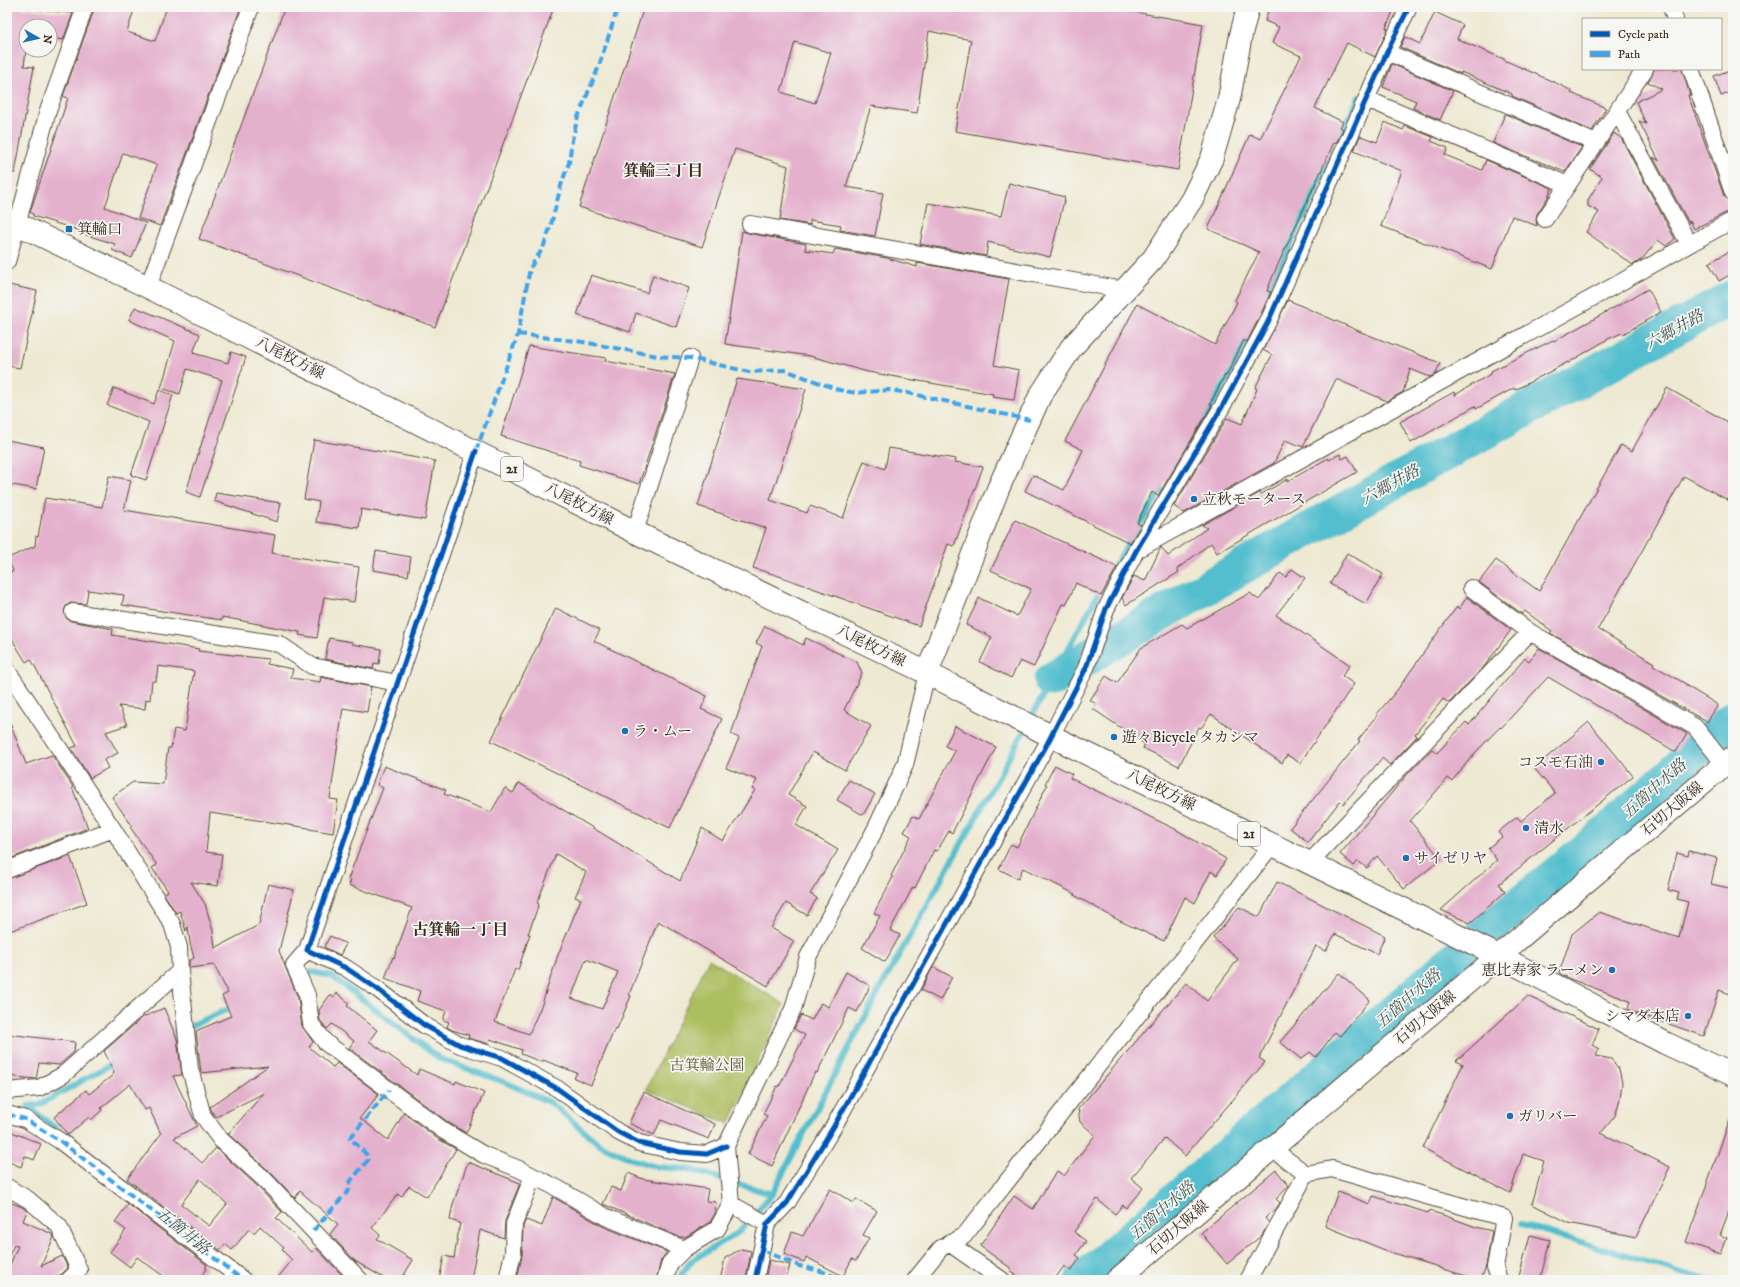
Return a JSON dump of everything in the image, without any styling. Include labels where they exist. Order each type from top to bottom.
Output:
[{"type":"main road","points":[[927,673],[998,489],[1040,396],[1071,348],[1153,259],[1192,199],[1212,158],[1229,99],[1248,7]]},
{"type":"main road","name":"八尾枚方線","points":[[12,221],[148,287],[476,451],[634,532],[927,673],[1046,734],[1490,952],[1665,1043],[1733,1075]]},
{"type":"main road","name":"石切大阪線","points":[[1117,1280],[1271,1148],[1490,952],[1724,758]]},
{"type":"street","points":[[7,262],[12,221],[48,111],[85,7]]},
{"type":"street","points":[[148,287],[251,7]]},
{"type":"street","points":[[755,1280],[767,1224],[787,1203],[834,1126],[1046,734],[1086,668],[1106,609],[1136,551],[1222,408],[1268,322],[1387,52],[1409,7]]},
{"type":"street","points":[[1671,7],[1674,18]]},
{"type":"street","points":[[1387,52],[1596,143]]},
{"type":"street","points":[[1545,219],[1644,70]]},
{"type":"street","points":[[1691,70],[1733,193]]},
{"type":"street","points":[[1367,99],[1568,185]]},
{"type":"street","points":[[1617,111],[1689,244]]},
{"type":"street","points":[[1136,551],[1733,220]]},
{"type":"street","points":[[750,224],[1124,290]]},
{"type":"street","points":[[634,532],[690,358]]},
{"type":"street","points":[[476,451],[307,950],[294,965],[307,995],[311,1024],[326,1043],[444,1131],[484,1155],[557,1188],[606,1217],[684,1249]]},
{"type":"street","points":[[1471,588],[1530,632],[1695,727],[1724,758]]},
{"type":"street","points":[[73,612],[279,644],[312,666],[397,683]]},
{"type":"street","points":[[1309,863],[1530,632]]},
{"type":"street","points":[[7,670],[113,829],[172,924],[179,947],[190,1069],[203,1116],[220,1139],[264,1179],[360,1280]]},
{"type":"street","points":[[666,1280],[670,1263],[684,1249],[718,1229],[731,1204],[726,1146],[793,1008],[808,957],[877,826],[905,765],[927,673]]},
{"type":"street","points":[[7,870],[113,829]]},
{"type":"street","points":[[915,1280],[941,1248],[964,1236],[1272,845]]},
{"type":"street","points":[[307,950],[346,968],[376,988],[424,1025],[460,1045],[502,1058],[558,1089],[618,1132],[639,1143],[680,1152],[707,1154],[726,1146]]},
{"type":"street","points":[[8,1094],[39,1088],[63,1075],[180,971]]},
{"type":"street","points":[[7,1114],[25,1119],[60,1141],[243,1280]]},
{"type":"street","points":[[1271,1148],[1306,1174],[1332,1169],[1504,1218],[1495,1267],[1499,1280]]},
{"type":"street","points":[[1248,1280],[1306,1174]]},
{"type":"street","points":[[507,1280],[513,1253],[514,1224],[533,1176]]},
{"type":"street","points":[[7,1187],[29,1200],[59,1226],[79,1270],[69,1280]]},
{"type":"street","points":[[731,1204],[767,1224]]},
{"type":"street","points":[[950,1243],[1002,1280]]},
{"type":"green space","name":"古箕輪公園","points":[[709,959],[784,1004],[729,1124],[646,1089]]},
{"type":"building","points":[[7,7],[73,13],[63,40],[58,39],[58,18],[18,18],[18,58],[25,58],[24,66],[34,67],[15,173],[7,172]]},
{"type":"building","points":[[95,7],[135,7],[127,32],[155,41],[167,7],[241,7],[160,226],[138,218],[157,165],[123,153],[105,207],[146,223],[132,258],[112,250],[115,244],[80,233],[81,231],[33,216],[30,212],[68,98],[63,96]]},
{"type":"building","points":[[285,7],[554,7],[435,327],[199,239]]},
{"type":"building","points":[[644,7],[1106,7],[1203,24],[1178,170],[955,131],[971,40],[929,31],[917,113],[871,106],[846,187],[883,193],[875,236],[840,230],[841,225],[810,220],[810,225],[780,220],[788,166],[735,149],[702,247],[579,207]],"holes":[[[795,42],[831,53],[815,103],[781,92]]]},
{"type":"building","points":[[1269,7],[1395,7],[1386,28],[1388,29],[1375,57],[1347,43],[1333,71],[1315,108],[1343,122],[1340,127],[1343,129],[1336,143],[1334,142],[1275,271],[1267,291],[1271,292],[1247,342],[1244,340],[1210,404],[1212,405],[1158,496],[1152,492],[1137,523],[1141,525],[1130,543],[1025,491],[1033,475],[1064,490],[1083,450],[1065,441],[1137,304],[1215,345],[1237,302],[1235,300],[1259,252],[1208,229],[1250,134],[1260,139],[1301,56],[1272,43],[1279,27],[1265,21]]},
{"type":"building","points":[[1435,12],[1463,25],[1457,39],[1556,83],[1572,91],[1571,93],[1606,108],[1592,131],[1512,96],[1512,94],[1461,72],[1461,74],[1400,47],[1405,37],[1420,44]]},
{"type":"building","points":[[1392,64],[1453,91],[1440,120],[1413,108],[1416,101],[1383,87]]},
{"type":"building","points":[[1733,69],[1733,91],[1721,96],[1714,76]]},
{"type":"building","points":[[1654,70],[1682,70],[1690,95],[1688,95],[1724,196],[1730,202],[1733,209],[1694,229],[1690,221],[1689,223],[1653,157],[1659,161],[1639,121],[1646,124],[1636,102],[1662,89],[1648,82]]},
{"type":"building","points":[[1505,114],[1582,147],[1565,172],[1493,143]]},
{"type":"building","points":[[1385,122],[1403,130],[1405,126],[1433,137],[1431,141],[1448,148],[1445,155],[1482,170],[1486,160],[1552,188],[1537,214],[1537,226],[1512,216],[1492,269],[1381,226],[1402,171],[1354,151],[1360,136],[1377,142]]},
{"type":"building","points":[[1614,133],[1621,138],[1675,239],[1666,246],[1658,240],[1642,259],[1633,265],[1586,232],[1599,212],[1588,206],[1588,200],[1602,177],[1590,169]]},
{"type":"building","points":[[1009,183],[1065,197],[1050,257],[988,242],[986,256],[920,244],[928,203],[1001,216]]},
{"type":"building","points":[[742,231],[806,244],[805,250],[833,254],[835,249],[887,258],[917,267],[917,263],[1009,279],[994,365],[1019,370],[1014,400],[992,397],[993,394],[868,372],[810,356],[725,344]]},
{"type":"building","points":[[1733,249],[1733,273],[1719,281],[1709,263]]},
{"type":"building","points":[[591,275],[647,293],[653,275],[689,288],[676,327],[636,313],[630,332],[577,315]]},
{"type":"building","points":[[9,285],[37,291],[20,368],[7,366],[7,295]]},
{"type":"building","points":[[1648,289],[1661,312],[1623,334],[1622,333],[1608,339],[1568,363],[1515,390],[1514,388],[1476,409],[1475,406],[1411,443],[1400,422],[1454,392],[1455,395],[1492,373],[1491,371],[1553,340],[1554,341]]},
{"type":"building","points":[[1288,300],[1361,332],[1440,363],[1436,374],[1430,377],[1410,369],[1403,392],[1387,401],[1336,379],[1303,447],[1285,440],[1274,463],[1184,513],[1174,506],[1227,418],[1242,424],[1257,389],[1255,388],[1272,355],[1263,350]]},
{"type":"building","points":[[135,307],[200,334],[193,353],[228,363],[231,352],[246,357],[200,497],[186,492],[222,380],[187,369],[180,394],[161,388],[175,341],[129,320]]},
{"type":"building","points":[[529,346],[606,358],[605,361],[675,374],[639,484],[579,465],[580,461],[501,436]]},
{"type":"building","points":[[737,379],[806,389],[770,500],[807,513],[810,506],[843,518],[864,461],[885,469],[889,448],[956,459],[955,462],[983,467],[954,546],[948,544],[919,626],[753,568],[766,528],[698,506]]},
{"type":"building","points":[[114,388],[154,404],[159,390],[173,395],[146,480],[131,475],[149,422],[107,405]]},
{"type":"building","points":[[1667,388],[1733,425],[1733,503],[1684,476],[1598,629],[1654,663],[1653,665],[1718,705],[1707,722],[1550,633],[1552,631],[1525,611],[1522,614],[1479,582],[1496,560],[1539,591],[1621,445],[1632,451]]},
{"type":"building","points":[[7,440],[44,447],[36,489],[7,484]]},
{"type":"building","points":[[314,440],[435,461],[425,520],[361,509],[359,528],[316,522],[319,502],[304,499]]},
{"type":"building","points":[[1340,454],[1342,459],[1348,456],[1357,472],[1217,553],[1211,543],[1177,569],[1179,572],[1126,605],[1122,598],[1134,576],[1145,581],[1161,547],[1168,556],[1207,528],[1202,525],[1261,492],[1260,495],[1288,479],[1287,482],[1328,458],[1329,460]]},
{"type":"building","points":[[109,476],[131,480],[124,510],[275,535],[272,553],[359,567],[354,602],[324,597],[317,638],[299,635],[300,632],[222,617],[222,620],[122,605],[124,595],[88,590],[86,604],[70,603],[66,606],[64,611],[67,619],[71,621],[113,629],[112,635],[199,649],[198,651],[268,659],[267,664],[293,669],[291,678],[320,682],[321,677],[371,687],[367,712],[343,708],[330,799],[338,800],[333,833],[210,813],[206,852],[222,854],[218,886],[191,882],[205,904],[213,931],[215,948],[259,925],[268,884],[294,890],[279,951],[298,998],[302,1026],[313,1042],[309,1047],[333,1067],[337,1063],[379,1094],[360,1118],[388,1140],[404,1113],[438,1139],[456,1149],[427,1197],[409,1186],[401,1197],[398,1194],[372,1228],[380,1235],[377,1239],[413,1260],[401,1280],[387,1280],[355,1261],[330,1234],[338,1224],[300,1191],[295,1198],[270,1172],[228,1134],[264,1093],[216,1117],[210,1107],[268,1066],[201,1073],[196,1031],[231,1016],[222,996],[228,993],[214,965],[189,968],[189,961],[194,958],[188,927],[186,931],[180,911],[176,913],[164,894],[168,891],[152,868],[157,865],[130,827],[132,826],[112,797],[133,782],[163,784],[168,748],[171,748],[174,729],[185,731],[194,671],[158,666],[156,681],[152,681],[150,700],[146,699],[145,709],[119,706],[127,725],[106,732],[118,753],[104,760],[108,768],[90,778],[71,748],[77,746],[31,659],[26,662],[7,631],[7,574],[13,571],[8,558],[35,546],[45,498],[102,507]]},
{"type":"building","points":[[216,493],[281,503],[277,522],[214,501]]},
{"type":"building","points":[[1015,520],[1117,567],[1101,596],[1076,583],[1066,605],[1063,604],[1034,667],[1020,661],[1011,678],[980,662],[992,637],[966,625],[979,598],[1017,616],[1031,589],[991,570]]},
{"type":"building","points":[[376,551],[411,557],[408,576],[373,570]]},
{"type":"building","points":[[1347,553],[1383,574],[1366,604],[1330,584]]},
{"type":"building","points":[[1292,569],[1305,578],[1276,615],[1350,665],[1342,676],[1354,684],[1300,763],[1287,755],[1282,763],[1211,714],[1201,728],[1199,727],[1179,766],[1143,748],[1145,744],[1093,709],[1096,704],[1090,700],[1106,676],[1117,683],[1141,648],[1182,624],[1187,628],[1250,593],[1259,600],[1280,573],[1286,577]]},
{"type":"building","points":[[1467,597],[1511,630],[1483,668],[1449,703],[1443,699],[1415,734],[1417,736],[1390,765],[1382,758],[1343,804],[1340,801],[1308,842],[1290,828],[1360,741],[1358,740],[1378,715],[1377,714],[1398,689],[1457,607],[1459,609]]},
{"type":"building","points":[[556,608],[600,630],[594,641],[707,696],[701,709],[722,719],[670,828],[491,741]]},
{"type":"building","points":[[765,626],[803,645],[806,638],[857,662],[862,673],[844,710],[871,726],[845,770],[813,752],[788,795],[807,806],[796,825],[838,850],[810,894],[817,898],[807,915],[786,903],[771,928],[794,941],[768,986],[658,921],[629,995],[631,996],[617,1029],[615,1028],[591,1085],[574,1078],[577,1073],[543,1060],[542,1062],[521,1054],[522,1050],[490,1039],[489,1044],[468,1038],[469,1035],[452,1030],[447,1027],[449,1022],[443,1020],[446,1011],[417,1001],[420,991],[385,978],[412,908],[349,885],[351,880],[348,879],[383,788],[377,785],[384,766],[446,790],[444,794],[491,812],[505,788],[513,793],[519,783],[680,881],[702,828],[723,841],[755,790],[752,789],[757,780],[726,768],[739,738],[731,734],[762,646],[756,643]],"holes":[[[556,854],[586,872],[575,897],[581,899],[558,955],[542,1004],[529,1034],[495,1022],[515,969],[518,970],[530,934],[528,934],[539,904],[537,903]],[[586,959],[618,972],[602,1009],[571,998]]]},
{"type":"building","points":[[329,638],[381,649],[379,664],[374,663],[373,669],[325,659]]},
{"type":"building","points":[[1539,648],[1687,734],[1676,752],[1548,677],[1501,728],[1500,727],[1474,754],[1452,781],[1448,778],[1410,821],[1441,859],[1404,889],[1377,856],[1367,868],[1358,861],[1354,866],[1340,854],[1405,777],[1432,749],[1437,753],[1466,722],[1469,725],[1525,658],[1529,661]]},
{"type":"building","points":[[7,718],[26,764],[52,755],[73,787],[88,828],[7,860]]},
{"type":"building","points":[[1589,722],[1633,776],[1499,884],[1505,892],[1470,923],[1441,910],[1497,860],[1488,848],[1502,837],[1498,832],[1517,817],[1521,821],[1555,793],[1534,768]]},
{"type":"building","points":[[955,726],[996,747],[952,833],[949,831],[937,851],[934,850],[915,888],[913,887],[890,930],[900,935],[885,962],[862,948],[880,916],[874,913],[893,877],[891,876],[911,836],[904,832],[913,816],[919,819],[955,751],[945,746]]},
{"type":"building","points":[[1055,765],[1072,774],[1070,778],[1175,829],[1226,859],[1217,875],[1211,871],[1195,903],[1185,897],[1164,941],[1120,921],[1074,895],[1075,894],[1023,868],[1018,879],[999,869],[1011,844],[1017,847]]},
{"type":"building","points":[[849,780],[875,794],[863,815],[837,800]]},
{"type":"building","points":[[1689,851],[1717,858],[1711,884],[1733,889],[1733,995],[1719,990],[1704,1036],[1633,1012],[1628,1009],[1630,1001],[1570,979],[1559,973],[1572,934],[1599,912],[1679,938],[1688,902],[1677,899],[1679,893],[1668,890],[1677,853],[1688,856]]},
{"type":"building","points":[[70,856],[87,903],[7,932],[7,879]]},
{"type":"building","points":[[1277,882],[1385,936],[1377,954],[1335,934],[1326,951],[1316,946],[1259,1058],[1265,1062],[1185,1156],[1165,1138],[1131,1178],[1143,1188],[1126,1208],[1123,1205],[1115,1214],[1097,1199],[1074,1232],[1086,1241],[1076,1255],[1080,1258],[1071,1271],[1064,1266],[1054,1280],[1023,1280],[1010,1271],[1012,1269],[980,1246],[1014,1196],[1033,1209],[1057,1171],[1064,1176],[1095,1135],[1080,1122],[1078,1109],[1186,983],[1207,1001],[1238,959],[1213,938],[1239,907],[1259,917]]},
{"type":"building","points":[[330,936],[346,944],[340,955],[324,947]]},
{"type":"building","points":[[933,967],[952,977],[940,1000],[921,990]]},
{"type":"building","points":[[846,972],[870,986],[857,1012],[849,1008],[817,1073],[815,1072],[772,1166],[748,1154],[767,1116],[763,1114],[777,1086],[779,1087],[805,1035],[794,1029],[801,1015],[812,1020],[821,1003],[828,1007]]},
{"type":"building","points":[[1339,973],[1370,1000],[1340,1036],[1335,1032],[1316,1057],[1310,1052],[1301,1059],[1280,1042]]},
{"type":"building","points":[[337,993],[349,1003],[347,1006],[377,1030],[369,1041],[417,1075],[419,1069],[455,1084],[456,1081],[484,1093],[466,1133],[449,1123],[349,1048],[354,1041],[332,1024],[327,1029],[320,1020],[319,1010],[330,995],[334,997]]},
{"type":"building","points":[[1528,996],[1599,1029],[1592,1045],[1599,1049],[1596,1056],[1611,1059],[1619,1069],[1622,1083],[1620,1099],[1615,1116],[1601,1133],[1670,1167],[1636,1237],[1569,1223],[1532,1204],[1544,1161],[1523,1154],[1510,1193],[1423,1148],[1463,1064],[1456,1061]]},
{"type":"building","points":[[164,1008],[177,1039],[182,1075],[173,1076],[197,1126],[174,1138],[202,1163],[216,1148],[257,1186],[282,1212],[276,1218],[312,1252],[316,1248],[343,1276],[339,1280],[276,1280],[292,1260],[282,1250],[284,1248],[260,1226],[254,1233],[249,1229],[232,1250],[225,1244],[220,1250],[127,1179],[161,1134],[149,1108],[145,1110],[130,1084],[101,1108],[102,1110],[91,1120],[89,1117],[68,1135],[54,1117],[86,1090],[89,1094],[113,1075],[114,1072],[104,1051],[143,1017]],"holes":[[[200,1179],[227,1204],[209,1226],[181,1204]]]},
{"type":"building","points":[[7,1034],[75,1042],[74,1052],[59,1065],[39,1063],[36,1079],[7,1076]]},
{"type":"building","points":[[644,1092],[715,1124],[709,1139],[661,1120],[654,1135],[629,1123]]},
{"type":"building","points":[[1731,1117],[1733,1118],[1733,1200],[1720,1235],[1727,1238],[1721,1254],[1686,1242]]},
{"type":"building","points":[[7,1130],[41,1144],[34,1160],[25,1156],[21,1167],[7,1161]]},
{"type":"building","points":[[468,1162],[520,1183],[505,1221],[504,1238],[480,1230],[471,1280],[439,1280],[444,1256],[454,1258],[460,1223],[450,1220],[453,1204]]},
{"type":"building","points":[[1276,1170],[1289,1186],[1276,1199],[1280,1203],[1276,1209],[1265,1218],[1269,1223],[1262,1235],[1227,1264],[1201,1233]]},
{"type":"building","points":[[628,1173],[643,1179],[708,1189],[706,1201],[716,1202],[715,1214],[710,1222],[685,1237],[679,1237],[603,1204],[611,1187],[621,1191]]},
{"type":"building","points":[[830,1189],[854,1203],[856,1199],[877,1211],[863,1235],[869,1238],[856,1261],[852,1259],[843,1276],[806,1257],[804,1262],[784,1254],[792,1232],[803,1236]]},
{"type":"building","points":[[1338,1192],[1370,1204],[1373,1196],[1428,1213],[1429,1211],[1443,1215],[1492,1231],[1486,1266],[1481,1280],[1390,1252],[1325,1226]]},
{"type":"building","points":[[553,1197],[602,1226],[667,1252],[661,1260],[656,1280],[517,1280],[522,1255],[523,1226],[526,1220],[542,1226]]},
{"type":"building","points":[[7,1201],[22,1207],[27,1211],[23,1221],[52,1234],[54,1237],[41,1266],[62,1256],[68,1268],[62,1274],[49,1280],[7,1280],[7,1271],[18,1246],[14,1245],[7,1260]]},
{"type":"building","points":[[128,1204],[207,1265],[205,1267],[207,1268],[198,1280],[169,1280],[137,1257],[130,1267],[110,1252],[126,1230],[115,1222]]},
{"type":"building","points":[[1530,1235],[1550,1240],[1540,1280],[1518,1280]]},
{"type":"building","points":[[741,1249],[751,1251],[746,1280],[720,1280],[725,1258]]},
{"type":"building","points":[[769,1260],[790,1265],[786,1280],[765,1280]]},
{"type":"waterway","points":[[1266,298],[1359,97]]},
{"type":"waterway","name":"六郷井路","points":[[1051,680],[1219,580],[1389,484],[1733,297]]},
{"type":"waterway","points":[[1193,437],[1232,372],[1249,335]]},
{"type":"waterway","points":[[1111,572],[1161,490]]},
{"type":"waterway","points":[[678,1280],[691,1261],[739,1232],[772,1194],[875,998],[991,791],[1101,589]]},
{"type":"waterway","name":"五箇中水路","points":[[1082,1280],[1488,930],[1602,836],[1733,718]]},
{"type":"waterway","points":[[300,976],[311,972],[332,976],[440,1059],[507,1083],[551,1103],[599,1144],[631,1159],[657,1167],[688,1169],[772,1194]]},
{"type":"waterway","points":[[168,1036],[235,1006]]},
{"type":"waterway","points":[[28,1106],[39,1105],[117,1061]]},
{"type":"waterway","points":[[28,1106],[61,1133]]},
{"type":"waterway","points":[[1521,1224],[1706,1280]]},
{"type":"marked path","points":[[476,451],[518,334],[530,268],[543,248],[551,225],[562,182],[569,163],[572,140],[578,117],[599,66],[618,7]]},
{"type":"marked path","points":[[518,334],[583,342],[658,356],[690,358],[749,372],[785,370],[839,390],[856,393],[889,390],[1030,420]]},
{"type":"marked path","points":[[313,1231],[349,1190],[350,1182],[368,1160],[367,1155],[350,1138],[389,1090]]},
{"type":"marked path","points":[[7,1114],[25,1119],[60,1141],[243,1280]]},
{"type":"marked path","points":[[762,1250],[799,1266],[821,1271],[843,1280]]},
{"type":"cycle path","points":[[755,1280],[767,1224],[787,1203],[834,1126],[1045,748],[1086,668],[1106,609],[1136,551],[1222,407],[1268,322],[1387,52],[1409,7]]},
{"type":"cycle path","points":[[476,451],[307,950],[346,968],[376,988],[424,1025],[460,1045],[502,1058],[558,1089],[618,1132],[639,1143],[680,1152],[707,1154],[726,1146]]},
{"type":"place","name":"箕輪口","points":[[69,229]]},
{"type":"place","name":"立秋モータース","points":[[1194,499]]},
{"type":"place","name":"ラ・ムー","points":[[625,731]]},
{"type":"place","name":"遊々Bicycle タカシマ","points":[[1114,737]]},
{"type":"place","name":"コスモ石油","points":[[1601,762]]},
{"type":"place","name":"清水","points":[[1526,828]]},
{"type":"place","name":"サイゼリヤ","points":[[1406,858]]},
{"type":"place","name":"恵比寿家 ラーメン","points":[[1612,970]]},
{"type":"place","name":"シマダ本店","points":[[1688,1016]]},
{"type":"place","name":"ガリバー","points":[[1510,1116]]},
{"type":"district","name":"箕輪三丁目","points":[[663,171]]},
{"type":"district","name":"古箕輪一丁目","points":[[460,930]]},
{"type":"water label","name":"五箇井路","points":[[183,1231]]}]
